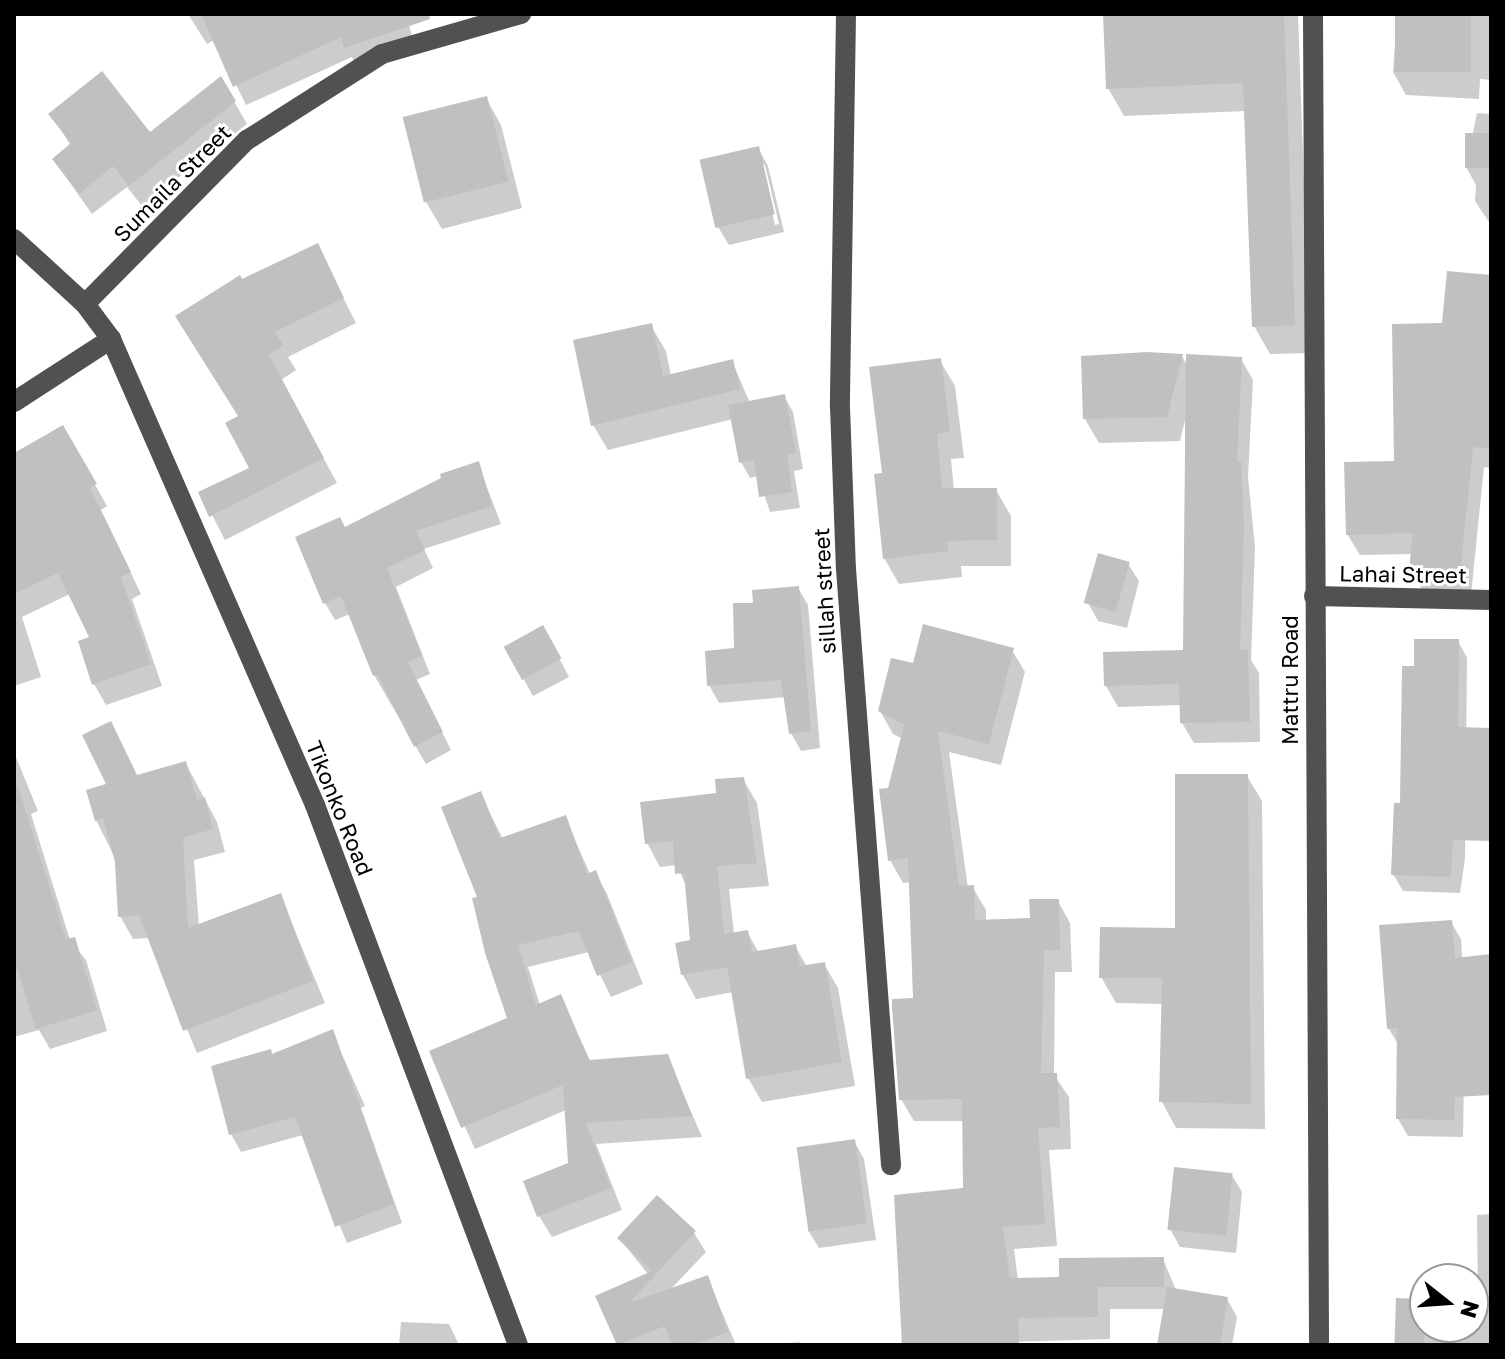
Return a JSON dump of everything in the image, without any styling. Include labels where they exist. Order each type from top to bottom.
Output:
[{"type":"street","name":"Sumaila Street","points":[[85,304],[247,140],[382,54],[521,14]]},
{"type":"street","name":"sillah street","points":[[846,14],[840,407],[845,539],[891,1165]]},
{"type":"street","name":"Mattru Road","points":[[1313,14],[1319,1345]]},
{"type":"street","name":"Tikonko Road","points":[[14,239],[85,304],[111,339],[315,805],[518,1345]]},
{"type":"street","points":[[14,402],[111,339]]},
{"type":"street","name":"Lahai Street","points":[[1314,596],[1491,600]]},
{"type":"building","points":[[201,14],[429,14],[430,19],[344,48],[341,37],[233,87]]},
{"type":"building","points":[[1103,14],[1284,14],[1295,325],[1252,327],[1243,83],[1106,89]]},
{"type":"building","points":[[1395,14],[1471,14],[1471,72],[1395,72]]},
{"type":"building","points":[[102,71],[150,132],[221,76],[236,101],[129,186],[113,166],[79,194],[52,159],[71,143],[48,114]]},
{"type":"building","points":[[487,96],[508,181],[424,202],[403,117]]},
{"type":"building","points":[[1465,133],[1491,133],[1491,168],[1465,168]]},
{"type":"building","points":[[759,146],[775,214],[715,228],[700,160]]},
{"type":"building","points":[[318,243],[344,298],[275,332],[283,345],[269,355],[324,458],[209,517],[198,492],[249,468],[225,423],[238,416],[175,316],[240,275],[242,279]]},
{"type":"building","points":[[1447,271],[1491,275],[1491,449],[1473,447],[1460,575],[1409,570],[1413,533],[1346,535],[1344,462],[1394,461],[1392,324],[1442,323]]},
{"type":"building","points":[[652,323],[663,376],[733,359],[740,389],[591,426],[573,340]]},
{"type":"building","points":[[1147,352],[1183,354],[1167,417],[1083,419],[1081,356]]},
{"type":"building","points":[[1186,354],[1242,357],[1237,462],[1241,461],[1244,524],[1240,650],[1248,650],[1250,722],[1180,723],[1179,684],[1104,686],[1103,652],[1183,650]]},
{"type":"building","points":[[941,358],[950,432],[937,434],[942,488],[997,488],[997,540],[947,541],[948,551],[883,559],[874,474],[882,473],[869,367]]},
{"type":"building","points":[[785,394],[796,453],[787,455],[792,492],[759,497],[754,460],[739,463],[728,405]]},
{"type":"building","points":[[63,425],[97,484],[90,488],[131,572],[121,577],[151,664],[92,685],[78,641],[89,637],[58,573],[14,594],[14,453]]},
{"type":"building","points":[[479,461],[492,506],[416,531],[425,550],[387,568],[422,656],[408,662],[443,732],[414,747],[377,674],[373,676],[341,596],[323,604],[295,537],[340,517],[345,527],[441,478],[440,474]]},
{"type":"building","points":[[1098,553],[1130,562],[1115,612],[1084,603]]},
{"type":"building","points":[[799,586],[811,731],[789,734],[781,680],[707,686],[705,651],[734,648],[733,603],[753,603],[752,590]]},
{"type":"building","points":[[923,624],[1014,648],[989,744],[938,731],[959,886],[974,885],[975,920],[1030,918],[1029,899],[1059,899],[1060,950],[1044,950],[1041,1073],[1057,1073],[1060,1127],[1038,1128],[1045,1224],[1003,1227],[1010,1278],[1059,1277],[1059,1258],[1164,1257],[1164,1287],[1098,1287],[1098,1317],[1018,1318],[1019,1345],[902,1345],[894,1195],[963,1188],[962,1099],[899,1100],[892,1007],[892,999],[913,998],[908,858],[888,861],[879,789],[888,788],[904,725],[878,711],[891,658],[913,663]]},
{"type":"building","points":[[543,625],[561,658],[522,680],[504,647]]},
{"type":"building","points":[[1414,639],[1459,639],[1458,727],[1491,728],[1491,841],[1453,840],[1451,877],[1391,875],[1394,803],[1400,803],[1402,666],[1414,666]]},
{"type":"building","points":[[111,721],[137,775],[186,761],[197,800],[205,797],[213,829],[183,838],[188,928],[281,893],[313,981],[183,1031],[139,915],[118,917],[115,862],[103,818],[95,821],[86,790],[106,784],[82,735]]},
{"type":"building","points":[[1175,774],[1248,774],[1251,1104],[1159,1102],[1162,978],[1099,978],[1100,927],[1175,928]]},
{"type":"building","points":[[744,777],[757,863],[717,866],[724,934],[748,930],[752,952],[796,944],[800,966],[825,962],[842,1062],[746,1079],[727,967],[681,975],[675,943],[690,940],[684,873],[675,874],[673,841],[645,844],[640,802],[716,793],[715,779]]},
{"type":"building","points":[[18,786],[66,939],[75,937],[97,1010],[36,1029],[14,958],[14,787]]},
{"type":"building","points":[[481,791],[500,838],[566,815],[587,874],[596,870],[632,962],[597,976],[579,931],[518,945],[536,1005],[561,994],[589,1060],[668,1054],[692,1116],[586,1123],[611,1188],[537,1217],[523,1181],[568,1163],[563,1085],[461,1128],[429,1051],[507,1018],[485,953],[472,898],[477,897],[441,807]]},
{"type":"building","points":[[1452,920],[1455,958],[1491,954],[1491,1095],[1455,1097],[1454,1120],[1396,1119],[1397,1028],[1387,1029],[1379,925]]},
{"type":"building","points":[[333,1029],[394,1204],[335,1227],[295,1117],[229,1135],[211,1066],[271,1049],[272,1054]]},
{"type":"building","points":[[855,1139],[867,1223],[808,1231],[797,1147]]},
{"type":"building","points":[[1174,1167],[1233,1173],[1226,1236],[1167,1230]]},
{"type":"building","points":[[657,1195],[696,1231],[629,1303],[708,1275],[728,1332],[692,1345],[672,1345],[665,1326],[617,1345],[595,1296],[652,1271],[617,1238]]},
{"type":"building","points":[[1167,1287],[1228,1297],[1220,1345],[1157,1345]]},
{"type":"building","points":[[1396,1298],[1409,1298],[1409,1343],[1423,1345],[1394,1345]]}]
